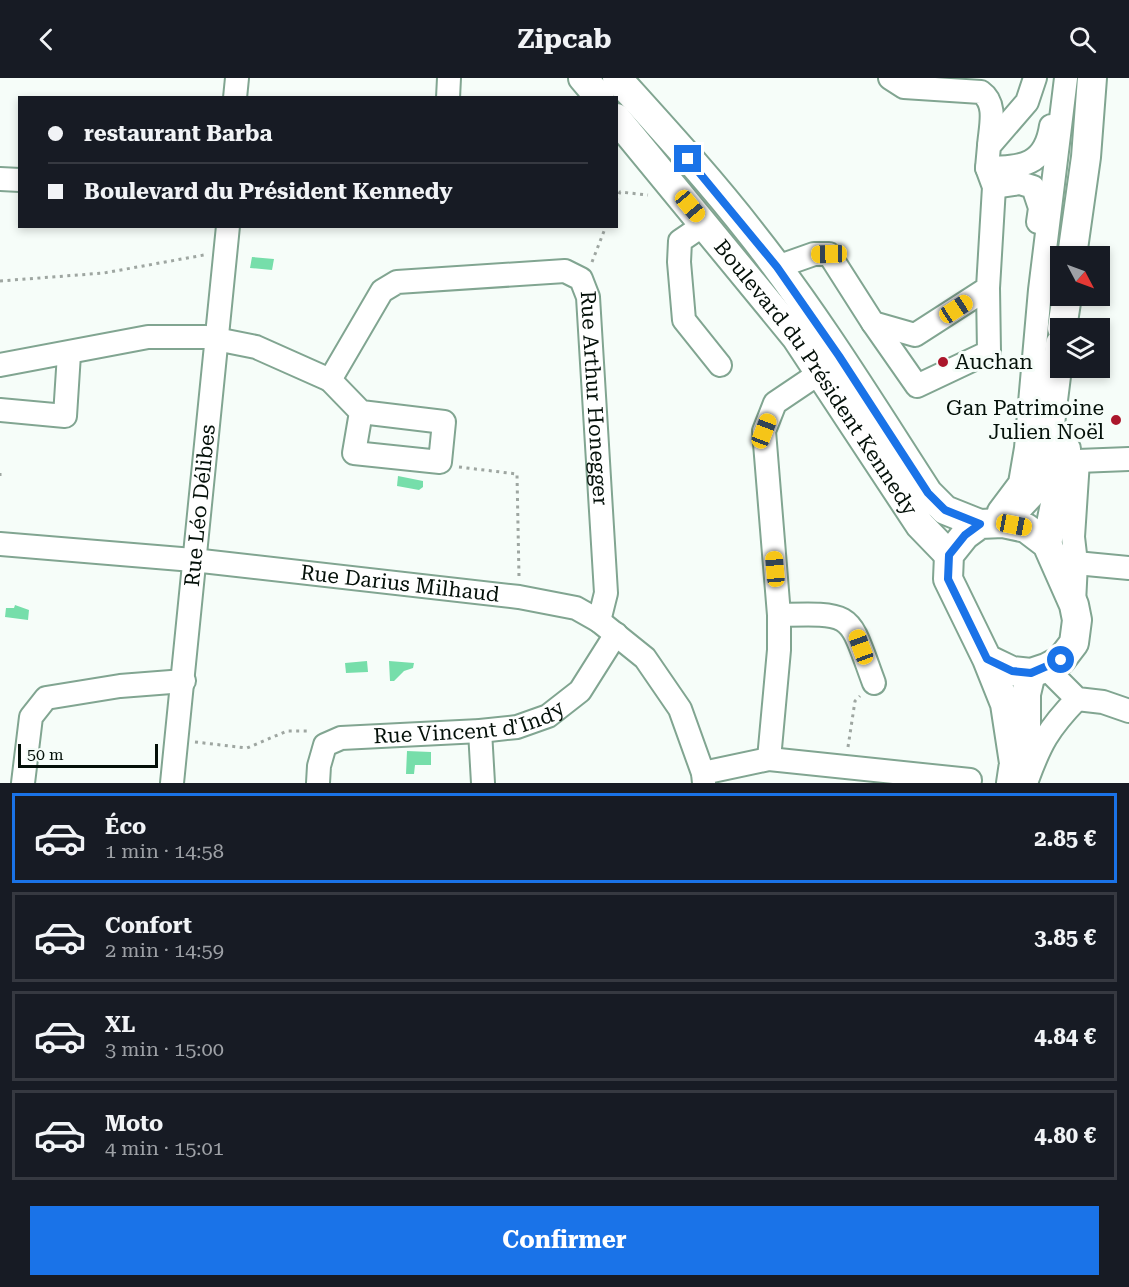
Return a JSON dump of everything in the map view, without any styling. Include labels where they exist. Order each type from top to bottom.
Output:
[{"type":"main road","points":[[583,78],[598,96]]},
{"type":"main road","points":[[603,78],[632,110],[672,141]]},
{"type":"main road","name":"Boulevard du Président Kennedy","points":[[617,78],[750,232],[777,267],[839,356],[928,493],[945,510],[991,524]]},
{"type":"main road","points":[[1073,246],[1086,157],[1092,78]]},
{"type":"main road","points":[[1089,246],[1107,78]]},
{"type":"main road","name":"Boulevard du Président Kennedy","points":[[618,120],[705,224],[821,372],[920,525],[949,555]]},
{"type":"main road","points":[[705,224],[753,260],[777,267]]},
{"type":"main road","points":[[1019,778],[1005,704],[987,659],[948,579],[949,555],[965,535],[991,524],[1034,490],[1044,472],[1056,378]]},
{"type":"main road","points":[[1047,544],[1071,461],[1075,378]]},
{"type":"main road","points":[[991,524],[1026,528],[1047,544],[1074,604],[1077,620],[1074,644],[1046,667],[1026,694],[1019,778]]},
{"type":"main road","points":[[987,659],[1012,671],[1046,667]]},
{"type":"street","points":[[235,96],[237,78]]},
{"type":"street","points":[[448,96],[449,78]]},
{"type":"street","points":[[777,267],[814,254],[829,254],[917,386],[989,352],[992,105],[989,98],[981,92],[904,87],[890,78]]},
{"type":"street","points":[[990,167],[1027,102],[1035,78]]},
{"type":"street","points":[[990,167],[1023,167],[1042,151],[1049,140],[1056,100],[1064,78]]},
{"type":"street","points":[[1055,246],[1064,78]]},
{"type":"street","points":[[990,167],[1033,188],[1037,193],[1040,208],[1033,268],[1050,289]]},
{"type":"street","points":[[0,179],[18,180]]},
{"type":"street","points":[[705,224],[680,241],[679,262],[684,320],[720,365]]},
{"type":"street","name":"Rue Léo Délibes","points":[[172,783],[228,228]]},
{"type":"street","name":"Rue Arthur Honegger","points":[[330,380],[382,291],[397,282],[565,271],[581,279],[588,297],[608,627]]},
{"type":"street","points":[[873,323],[915,335],[988,288]]},
{"type":"street","points":[[991,524],[1020,483],[1051,306]]},
{"type":"street","points":[[0,365],[69,354],[148,337],[206,337],[256,347],[330,380],[361,412],[444,422],[440,462],[354,453],[361,412]]},
{"type":"street","points":[[0,410],[65,416],[69,354]]},
{"type":"street","points":[[769,759],[779,650],[779,615],[764,431],[775,403],[821,372]]},
{"type":"street","points":[[1074,604],[1076,563],[1071,461],[1129,459]]},
{"type":"street","name":"Rue Darius Milhaud","points":[[0,544],[193,560],[519,597],[576,608],[608,627],[645,658],[680,709],[704,778]]},
{"type":"street","points":[[1076,563],[1129,568]]},
{"type":"street","points":[[779,615],[830,614],[841,618],[854,628],[874,683]]},
{"type":"street","name":"Rue Vincent d'Indy","points":[[325,745],[341,738],[517,727],[548,716],[580,691],[608,627]]},
{"type":"street","points":[[1046,667],[1077,699],[1103,702]]},
{"type":"street","points":[[1046,667],[1103,702],[1129,711]]},
{"type":"street","points":[[23,783],[31,717],[46,698],[120,686],[184,681]]},
{"type":"street","points":[[1019,778],[1055,721],[1077,699]]},
{"type":"street","points":[[480,731],[483,783]]},
{"type":"street","points":[[318,783],[319,766],[325,745]]},
{"type":"street","points":[[704,778],[769,759],[970,780]]},
{"type":"path","points":[[581,279],[592,262],[605,228]]},
{"type":"path","points":[[0,281],[104,273],[227,251]]},
{"type":"path","points":[[440,462],[517,474],[519,597]]},
{"type":"path","points":[[0,472],[0,478]]},
{"type":"path","points":[[846,767],[855,701],[874,683]]},
{"type":"path","points":[[177,739],[247,748],[287,731],[312,731],[325,745]]},
{"type":"shaded area","points":[[252,257],[274,259],[272,270],[250,268]]},
{"type":"shaded area","points":[[398,476],[423,481],[423,487],[419,490],[397,486]]},
{"type":"shaded area","points":[[15,605],[29,610],[28,620],[5,617],[6,608],[14,608]]},
{"type":"shaded area","points":[[367,661],[368,672],[346,673],[345,663]]},
{"type":"shaded area","points":[[389,661],[414,663],[413,668],[404,671],[394,681],[390,681]]},
{"type":"shaded area","points":[[407,751],[431,752],[431,765],[415,765],[414,774],[406,774]]},
{"type":"place","name":"Auchan","points":[[943,362]]},
{"type":"place","name":"Gan Patrimoine Julien Noël","points":[[1116,420]]},
{"type":"route","points":[[688,159],[777,267],[839,356],[928,493],[945,510],[980,524],[965,535],[949,555],[948,579],[987,659],[1012,671],[1031,673],[1061,660]]}]
